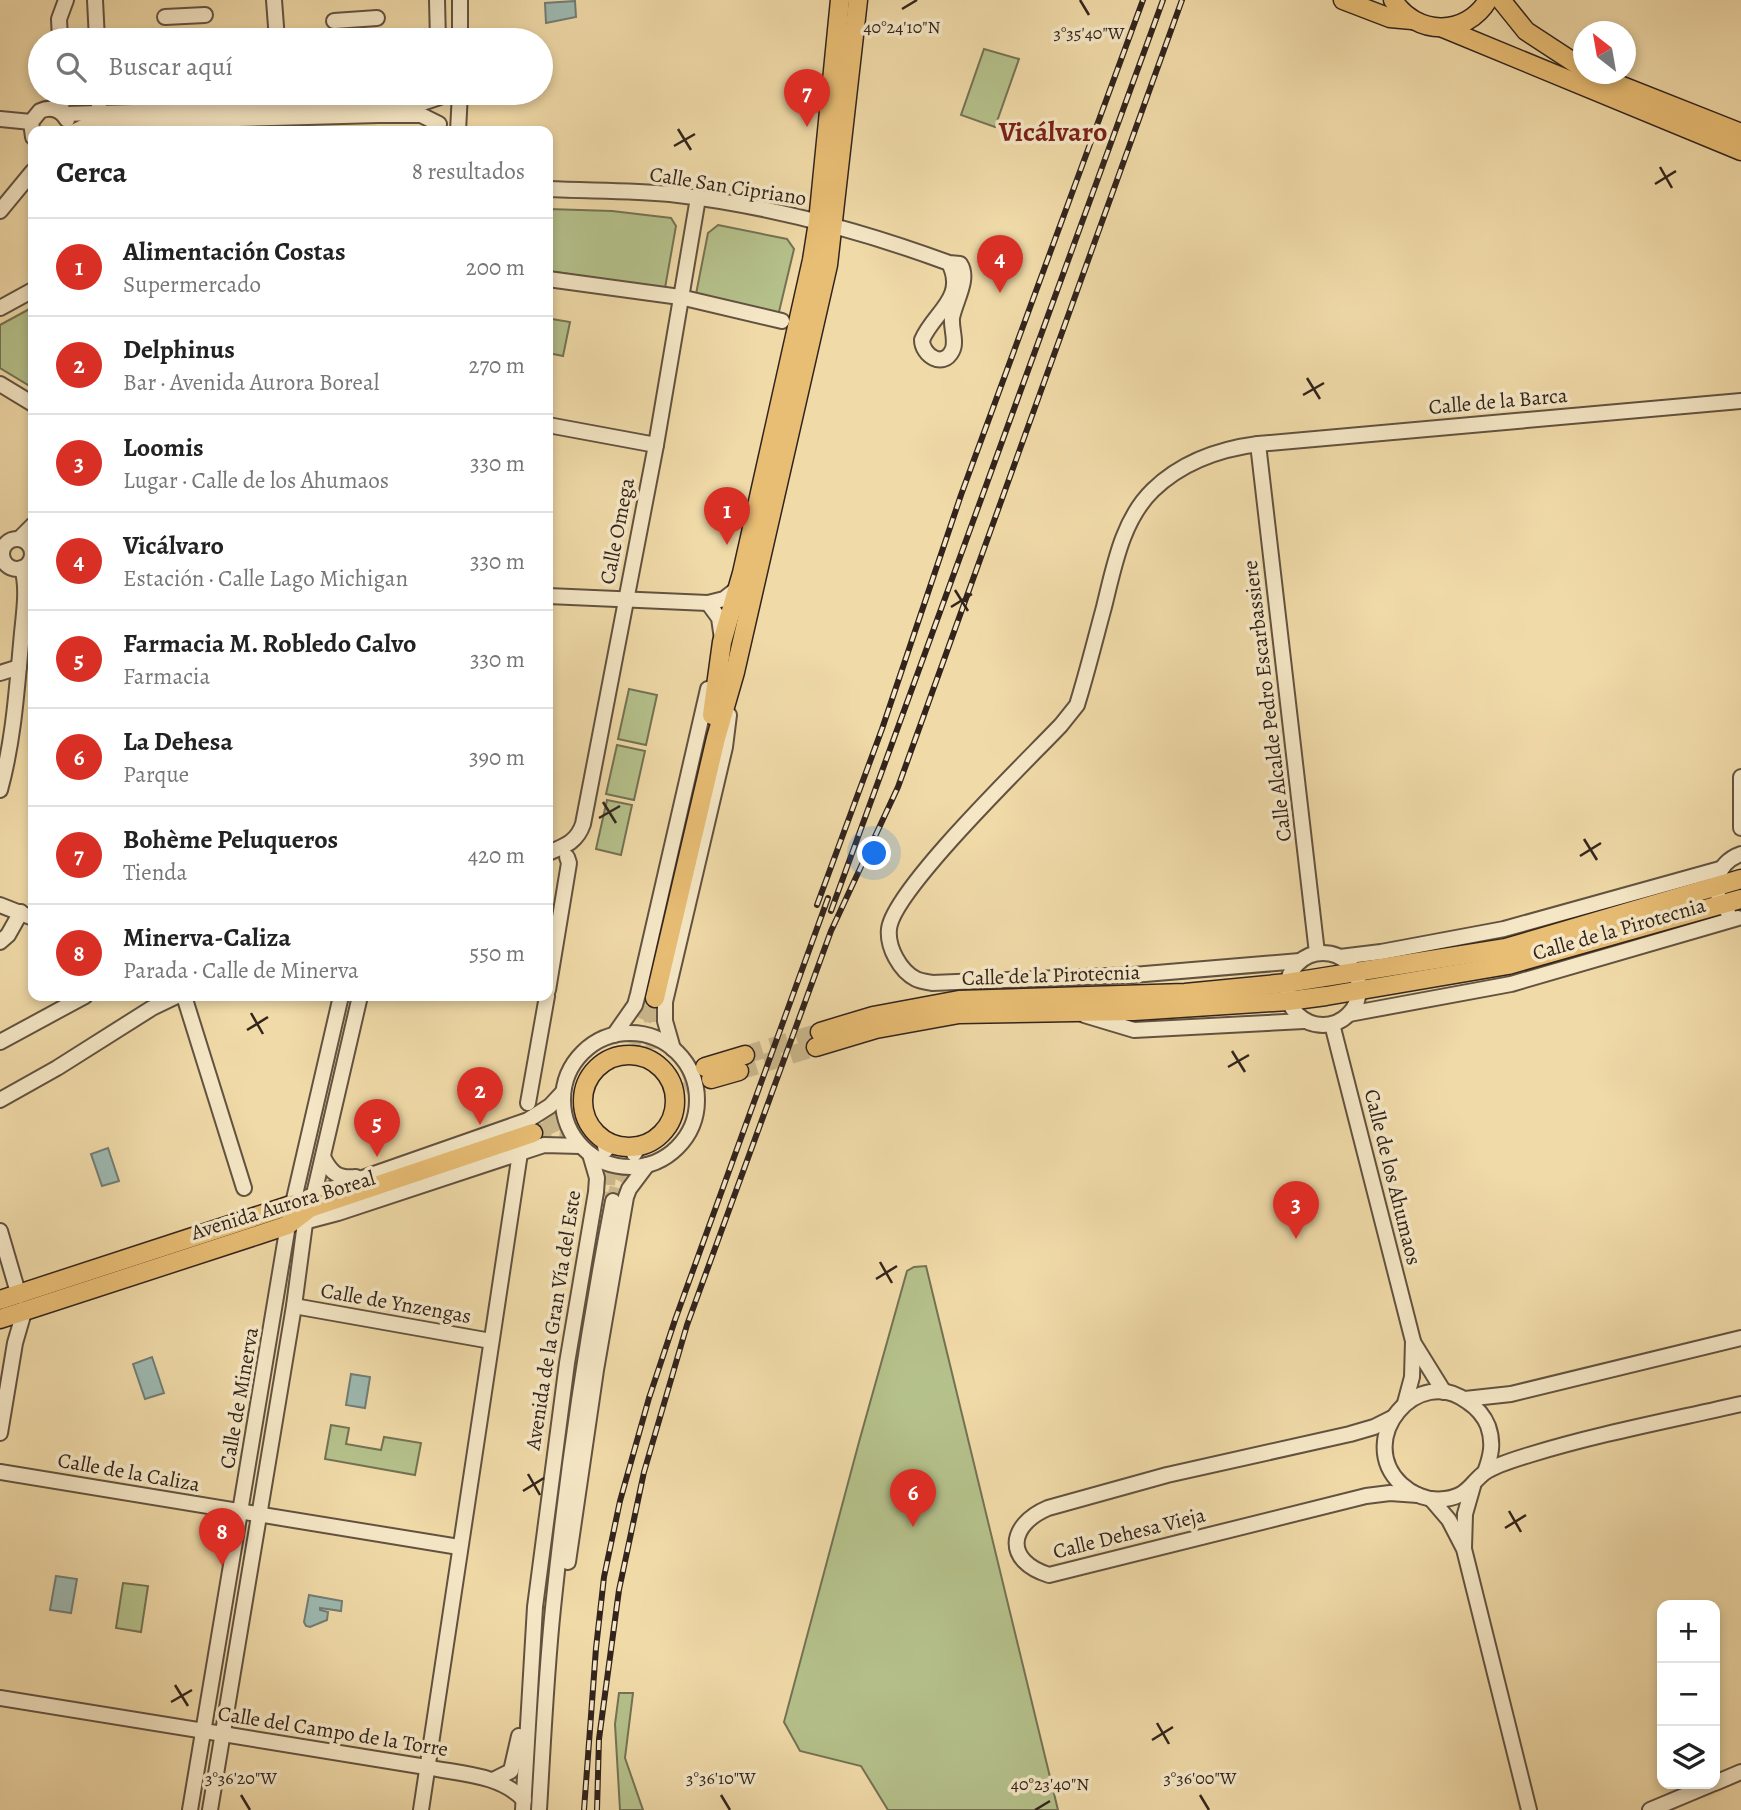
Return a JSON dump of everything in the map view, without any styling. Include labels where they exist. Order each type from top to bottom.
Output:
[{"type":"main road","points":[[840,0],[826,224],[818,312],[735,672],[716,738],[653,997],[709,730],[722,642],[738,588],[812,260],[826,224],[858,0]]},
{"type":"main road","points":[[1343,0],[1390,18],[1412,20],[1427,27],[1443,28],[1741,151]]},
{"type":"main road","points":[[1393,0],[1412,20]]},
{"type":"main road","points":[[1443,28],[1468,21],[1488,0]]},
{"type":"main road","points":[[1501,0],[1526,31],[1573,62]]},
{"type":"main road","points":[[1617,84],[1741,134]]},
{"type":"main road","name":"Calle de la Pirotecnia","points":[[1741,879],[1718,878],[1506,948],[1355,972],[1288,992],[1079,1013],[959,1014],[818,1039],[873,1016],[959,1000],[1185,993],[1288,992],[1359,991],[1508,965],[1741,899]]},
{"type":"main road","points":[[626,1050],[641,1056],[670,1076],[672,1116],[665,1129],[654,1139],[637,1149],[593,1142],[586,1116],[579,1103],[588,1081],[605,1062],[626,1050]]},
{"type":"main road","points":[[708,1073],[742,1063]]},
{"type":"main road","points":[[302,1211],[533,1133]]},
{"type":"main road","name":"Avenida Aurora Boreal","points":[[0,1319],[22,1304],[302,1211]]},
{"type":"main road","name":"Avenida Aurora Boreal","points":[[0,1300],[22,1304]]},
{"type":"street","points":[[59,28],[59,19],[66,0]]},
{"type":"street","points":[[95,0],[96,28]]},
{"type":"street","points":[[274,0],[276,28]]},
{"type":"street","points":[[437,0],[438,28]]},
{"type":"street","points":[[460,0],[460,28]]},
{"type":"street","points":[[165,17],[205,15]]},
{"type":"street","points":[[334,21],[377,18]]},
{"type":"street","points":[[33,126],[37,113],[59,105]]},
{"type":"street","points":[[63,105],[69,126]]},
{"type":"street","points":[[69,105],[99,113],[280,106],[421,115],[436,126]]},
{"type":"street","points":[[99,105],[99,113]]},
{"type":"street","points":[[360,111],[411,105]]},
{"type":"street","points":[[439,126],[440,105]]},
{"type":"street","points":[[458,126],[459,105]]},
{"type":"street","points":[[83,126],[280,106]]},
{"type":"street","points":[[0,119],[28,129]]},
{"type":"street","points":[[0,211],[28,177]]},
{"type":"street","name":"Calle San Cipriano","points":[[553,189],[657,193],[698,198],[826,224],[949,263]]},
{"type":"street","name":"Calle Omega","points":[[553,851],[580,835],[583,824],[656,445],[698,198]]},
{"type":"street","points":[[949,263],[960,264],[964,276],[953,315],[953,351],[939,359],[925,352],[922,340],[951,296],[954,280],[949,263]]},
{"type":"street","points":[[553,280],[680,297],[782,321]]},
{"type":"street","points":[[0,308],[28,293]]},
{"type":"street","points":[[0,384],[28,401]]},
{"type":"street","name":"Calle de la Barca","points":[[956,983],[932,983],[916,979],[902,966],[890,945],[889,928],[897,911],[932,862],[1077,705],[1118,551],[1131,519],[1152,491],[1197,460],[1215,452],[1258,444],[1741,401]]},
{"type":"street","points":[[553,426],[656,445]]},
{"type":"street","name":"Calle Alcalde Pedro Escarbassiere","points":[[1258,444],[1317,953]]},
{"type":"street","points":[[0,788],[15,716],[28,558],[14,539],[5,544],[2,559],[13,569],[28,558]]},
{"type":"street","points":[[553,596],[708,603],[724,599],[738,588]]},
{"type":"street","points":[[614,1035],[635,1004],[638,994],[713,668],[722,642],[719,618],[708,603]]},
{"type":"street","points":[[0,673],[19,667]]},
{"type":"street","points":[[673,1049],[665,1021],[665,1002],[725,747],[735,672]]},
{"type":"street","points":[[0,720],[15,716]]},
{"type":"street","points":[[1741,777],[1741,828]]},
{"type":"street","name":"Calle de la Pirotecnia","points":[[1739,918],[1721,905],[1718,878],[1729,859],[1741,853]]},
{"type":"street","points":[[553,960],[569,863],[567,857]]},
{"type":"street","name":"Calle de la Pirotecnia","points":[[956,983],[1133,975],[1300,961],[1317,953],[1340,957],[1381,952],[1504,929],[1718,878]]},
{"type":"street","points":[[0,905],[27,915],[0,942]]},
{"type":"street","name":"Calle de la Pirotecnia","points":[[1079,1013],[1134,1030],[1304,1021],[1318,1025],[1332,1024],[1349,1014],[1511,984],[1739,918]]},
{"type":"street","points":[[1340,957],[1355,972],[1359,991],[1349,1014]]},
{"type":"street","points":[[1300,961],[1291,971],[1288,992],[1294,1012],[1304,1021]]},
{"type":"street","points":[[0,1042],[76,1001]]},
{"type":"street","points":[[0,1100],[167,1001]]},
{"type":"street","points":[[186,1001],[244,1188]]},
{"type":"street","name":"Calle de Minerva","points":[[190,1810],[240,1513],[302,1211],[340,1001]]},
{"type":"street","name":"Calle de Minerva","points":[[210,1810],[294,1306],[302,1211],[323,1157],[359,1001]]},
{"type":"street","points":[[528,1102],[546,1001]]},
{"type":"street","name":"Calle de los Ahumaos","points":[[1332,1024],[1413,1341],[1412,1377],[1405,1403]]},
{"type":"street","points":[[563,1092],[567,1075],[581,1054],[594,1043],[614,1035],[644,1034],[661,1040],[673,1049],[685,1061],[693,1076],[696,1094],[694,1118],[687,1134],[674,1150],[646,1165]]},
{"type":"street","name":"Avenida Aurora Boreal","points":[[302,1211],[368,1176],[528,1119],[550,1106],[563,1092]]},
{"type":"street","name":"Avenida de la Gran Vía del Este","points":[[523,1805],[535,1607],[565,1377],[597,1178],[593,1142],[566,1121],[563,1092]]},
{"type":"street","name":"Avenida Aurora Boreal","points":[[302,1211],[553,1143],[593,1142],[603,1161],[621,1166],[646,1165]]},
{"type":"street","points":[[421,1810],[520,1153]]},
{"type":"street","points":[[323,1157],[334,1175],[347,1178],[368,1176]]},
{"type":"street","name":"Avenida de la Gran Vía del Este","points":[[546,1706],[610,1281],[626,1197],[629,1188],[646,1165]]},
{"type":"street","name":"Avenida de la Gran Vía del Este","points":[[530,1703],[578,1365],[610,1201],[570,1470],[553,1609],[539,1810]]},
{"type":"street","points":[[0,1231],[22,1304],[0,1433]]},
{"type":"street","name":"Calle de Ynzengas","points":[[294,1306],[491,1341]]},
{"type":"street","points":[[0,1325],[15,1343]]},
{"type":"street","points":[[1465,1399],[1511,1394],[1741,1338]]},
{"type":"street","name":"Calle de los Ahumaos","points":[[1413,1341],[1444,1392]]},
{"type":"street","points":[[1424,1497],[1446,1499],[1460,1494],[1473,1486],[1485,1472],[1491,1457],[1492,1440],[1487,1423],[1478,1409],[1465,1399],[1444,1392],[1417,1396],[1405,1403],[1392,1418],[1385,1443],[1390,1469],[1407,1489],[1424,1497],[1449,1520],[1464,1549],[1529,1810]]},
{"type":"street","points":[[1485,1472],[1527,1455],[1741,1404]]},
{"type":"street","name":"Calle Dehesa Vieja","points":[[1392,1418],[1350,1434],[1167,1475],[1048,1508],[1033,1515],[1020,1527],[1017,1549],[1025,1562],[1035,1570],[1049,1575],[1366,1496],[1390,1493],[1424,1497]]},
{"type":"street","name":"Calle de la Caliza","points":[[0,1472],[459,1547]]},
{"type":"street","points":[[1464,1549],[1465,1514],[1473,1486]]},
{"type":"street","points":[[493,1780],[511,1771],[518,1750],[522,1701],[531,1685]]},
{"type":"street","name":"Calle del Campo de la Torre","points":[[0,1698],[493,1780],[506,1785],[523,1805]]},
{"type":"street","points":[[1720,1781],[1741,1772]]},
{"type":"street","points":[[1650,1810],[1700,1789]]},
{"type":"green space","points":[[984,49],[1019,59],[995,127],[961,115]]},
{"type":"green space","points":[[553,209],[612,211],[671,218],[676,226],[665,288],[553,272]]},
{"type":"green space","points":[[718,225],[787,239],[794,249],[778,316],[696,294],[708,233]]},
{"type":"green space","points":[[28,310],[28,385],[0,368],[0,325]]},
{"type":"green space","points":[[553,319],[570,322],[563,356],[553,354]]},
{"type":"green space","points":[[629,689],[657,695],[646,745],[618,739]]},
{"type":"green space","points":[[617,745],[645,751],[634,800],[606,794]]},
{"type":"green space","points":[[607,800],[632,805],[621,855],[596,849]]},
{"type":"green space","points":[[926,1266],[1058,1810],[888,1810],[861,1766],[800,1751],[784,1722],[907,1271]]},
{"type":"green space","points":[[331,1425],[349,1428],[346,1444],[381,1450],[384,1437],[421,1443],[415,1475],[325,1459]]},
{"type":"green space","points":[[123,1583],[148,1586],[141,1632],[116,1628]]},
{"type":"green space","points":[[619,1693],[633,1693],[625,1758],[643,1810],[620,1810],[615,1724]]},
{"type":"water","points":[[575,1],[576,17],[546,23],[545,3]]},
{"type":"water","points":[[108,1148],[119,1181],[102,1186],[91,1154]]},
{"type":"water","points":[[152,1357],[164,1393],[145,1399],[133,1364]]},
{"type":"water","points":[[351,1374],[370,1377],[365,1408],[346,1405]]},
{"type":"water","points":[[56,1576],[77,1579],[71,1613],[50,1610]]},
{"type":"water","points":[[309,1595],[342,1601],[341,1611],[320,1608],[328,1612],[327,1620],[306,1626],[304,1622]]},
{"type":"tunnel","points":[[631,1044],[651,996]]},
{"type":"tunnel","points":[[654,1004],[655,1049]]},
{"type":"tunnel","points":[[745,1055],[820,1032]]},
{"type":"tunnel","points":[[739,1071],[816,1047]]},
{"type":"tunnel","points":[[682,1075],[705,1067]]},
{"type":"tunnel","points":[[686,1091],[711,1079]]},
{"type":"tunnel","points":[[545,1127],[567,1117],[575,1110]]},
{"type":"tunnel","points":[[533,1133],[558,1130],[584,1132]]},
{"type":"tunnel","points":[[606,1150],[609,1174],[607,1197]]},
{"type":"tunnel","points":[[613,1201],[617,1186],[634,1154]]},
{"type":"railway","points":[[817,905],[882,729],[961,495],[1143,0]]},
{"type":"railway","points":[[831,911],[1163,0]]},
{"type":"railway","points":[[597,1810],[599,1739],[619,1590],[644,1472],[687,1325],[831,931],[898,787],[1182,0]]},
{"type":"railway","points":[[584,1810],[604,1577],[620,1501],[649,1398],[675,1320],[828,898]]},
{"type":"place","name":"Bohème Peluqueros","points":[[807,127]]},
{"type":"place","name":"Vicálvaro","points":[[1000,293]]},
{"type":"place","name":"Alimentación Costas","points":[[727,545]]},
{"type":"place","name":"Delphinus","points":[[480,1125]]},
{"type":"place","name":"Farmacia M. Robledo Calvo","points":[[377,1157]]},
{"type":"place","name":"Loomis","points":[[1296,1239]]},
{"type":"place","name":"La Dehesa","points":[[913,1527]]},
{"type":"place","name":"Minerva-Caliza","points":[[222,1566]]},
{"type":"district","name":"Vicálvaro","points":[[1053,131]]}]
